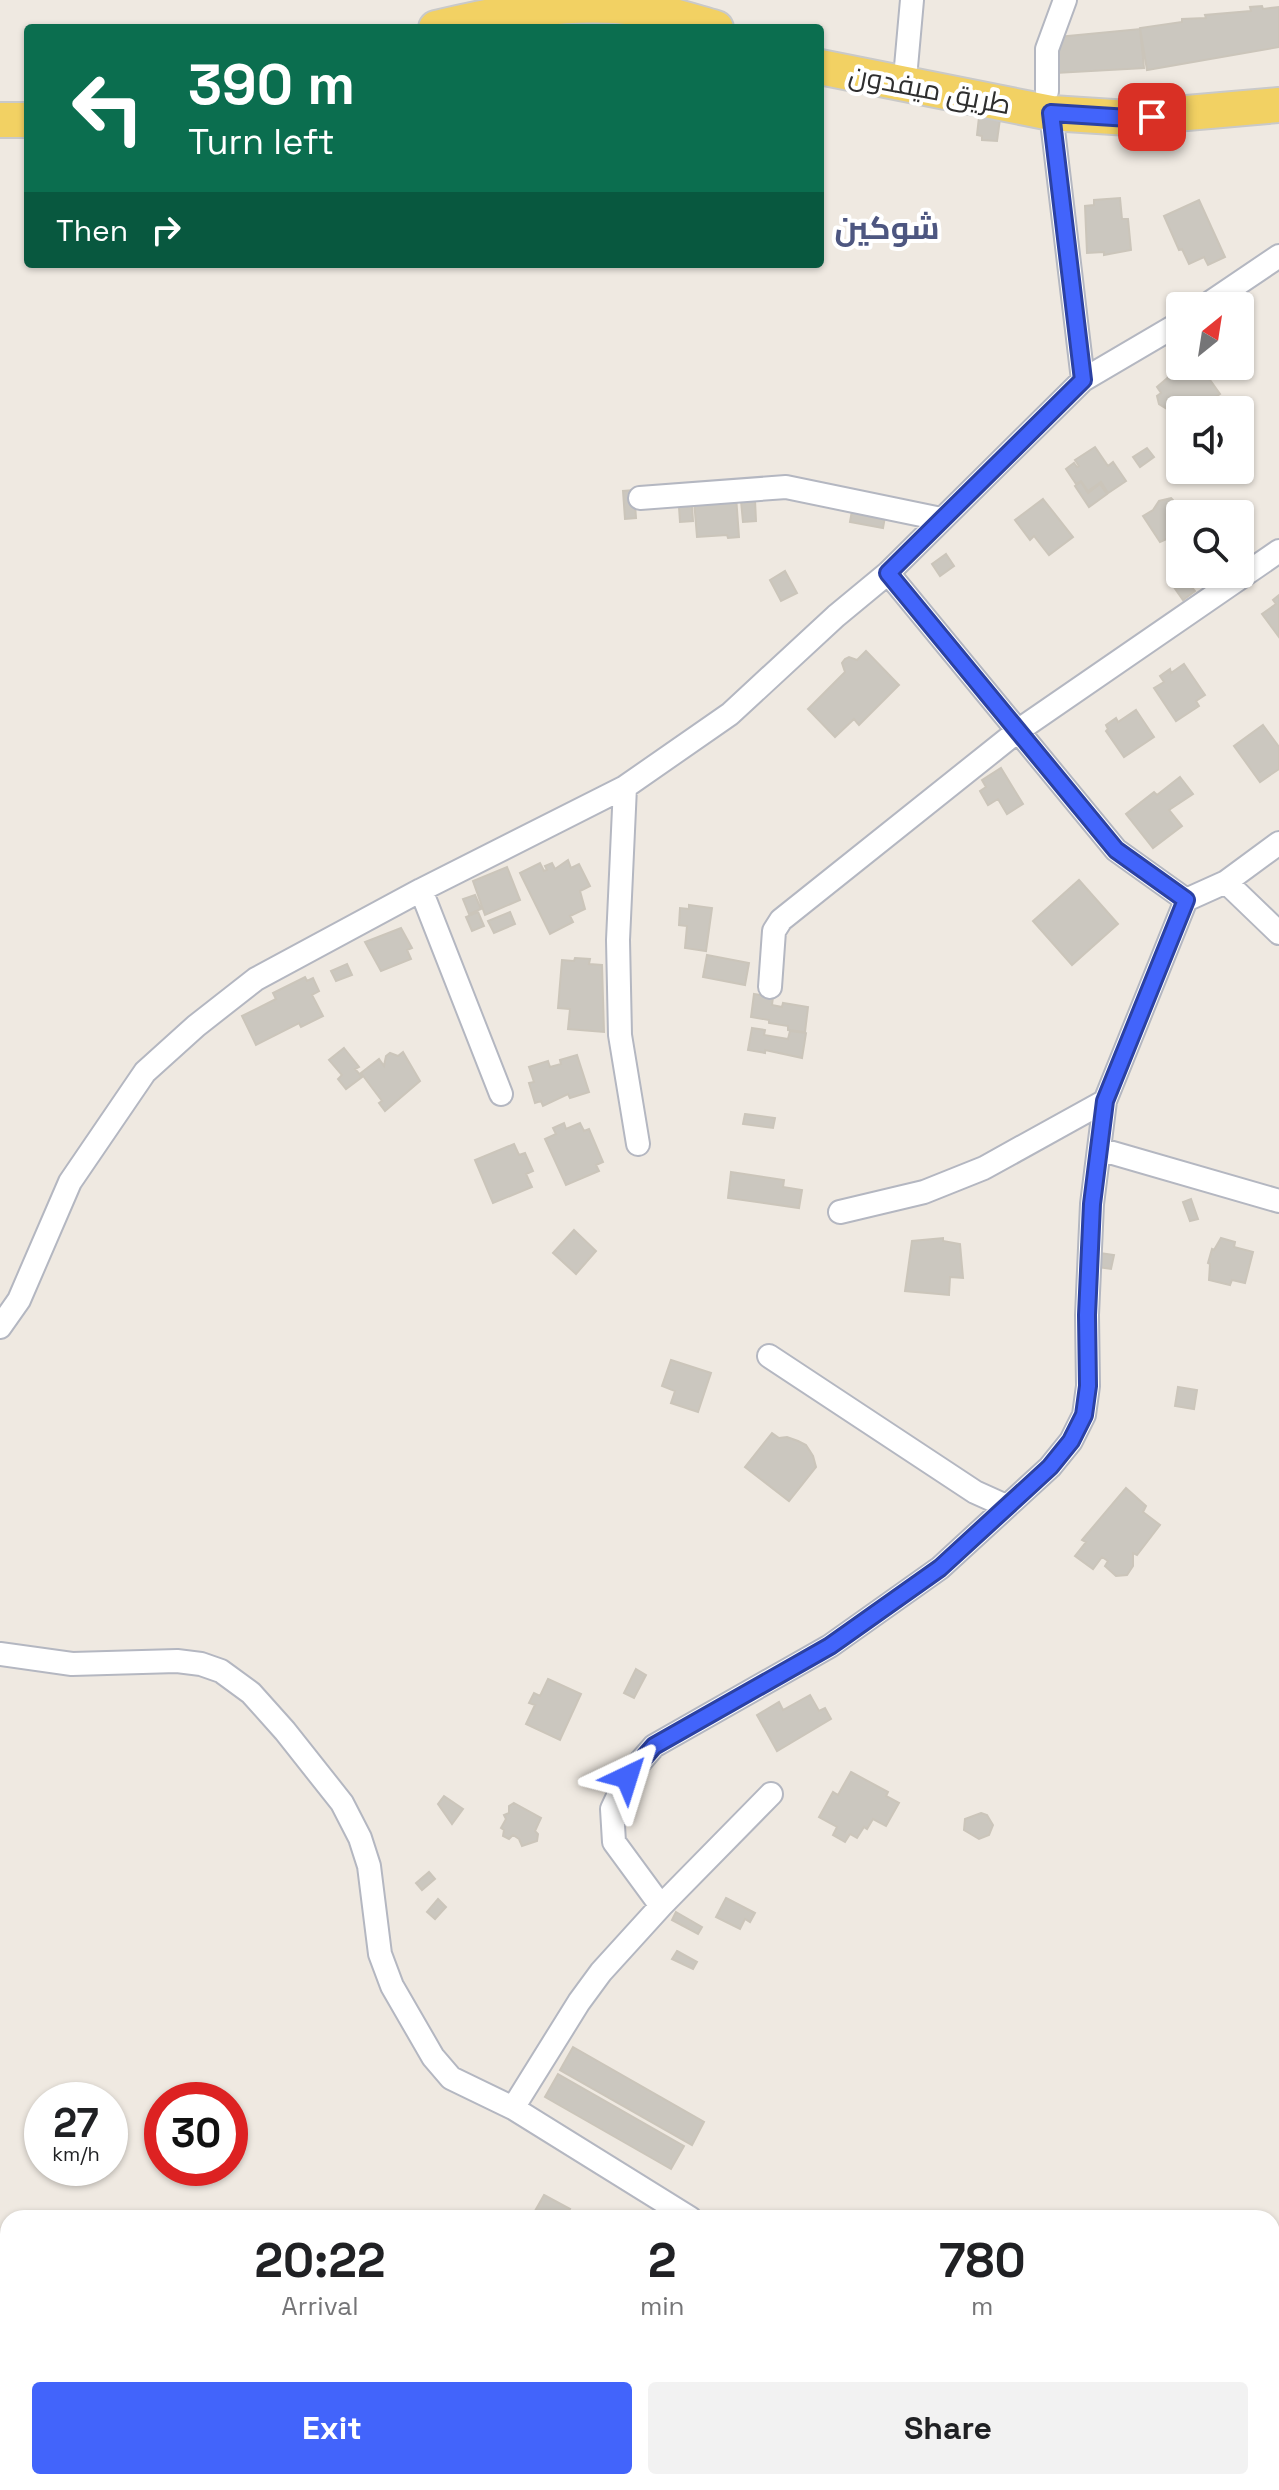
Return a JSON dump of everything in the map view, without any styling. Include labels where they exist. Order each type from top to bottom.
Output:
[{"type":"main road","points":[[452,24],[506,11],[547,5],[588,4],[639,8],[701,24]]},
{"type":"main road","points":[[554,24],[578,21],[619,24]]},
{"type":"main road","name":"طريق ميفدون","points":[[824,51],[1129,118],[1279,105]]},
{"type":"main road","name":"طريق ميفدون","points":[[824,68],[1049,102],[1279,88]]},
{"type":"main road","points":[[0,104],[24,104]]},
{"type":"main road","points":[[0,120],[24,120]]},
{"type":"street","points":[[906,67],[912,0]]},
{"type":"street","points":[[1065,0],[1047,49],[1049,102],[1083,380]]},
{"type":"street","points":[[1226,292],[1279,256]]},
{"type":"street","points":[[0,1327],[19,1300],[70,1182],[145,1072],[196,1026],[256,979],[421,890],[625,787],[730,714],[836,616],[888,573],[1083,380],[1166,331]]},
{"type":"street","points":[[640,498],[786,487],[941,519]]},
{"type":"street","points":[[770,987],[774,931],[781,920],[1019,730],[1279,551]]},
{"type":"street","points":[[888,573],[1116,850],[1186,900]]},
{"type":"street","points":[[625,787],[618,940],[620,1035],[638,1144]]},
{"type":"street","points":[[661,1906],[614,1842],[612,1809],[627,1777],[654,1746],[830,1646],[940,1568],[1050,1467],[1071,1441],[1084,1415],[1088,1386],[1087,1315],[1092,1204],[1105,1101],[1186,900],[1226,882],[1279,843]]},
{"type":"street","points":[[1226,882],[1279,933]]},
{"type":"street","points":[[421,890],[501,1094]]},
{"type":"street","points":[[840,1212],[924,1192],[984,1168],[1105,1101]]},
{"type":"street","points":[[1099,1149],[1279,1201]]},
{"type":"street","points":[[769,1356],[975,1492],[1006,1506]]},
{"type":"street","points":[[0,1654],[72,1664],[177,1661],[201,1664],[221,1671],[251,1693],[342,1803],[360,1838],[369,1866],[380,1954],[392,1986],[433,2057],[451,2078],[513,2108],[677,2210]]},
{"type":"street","points":[[513,2108],[593,1982],[661,1906],[771,1794]]},
{"type":"building","points":[[1262,6],[1263,9],[1279,7],[1279,47],[1147,70],[1140,28],[1182,22],[1182,19],[1206,18],[1205,15],[1251,11],[1250,7]]},
{"type":"building","points":[[1140,29],[1144,68],[1056,73],[1058,37]]},
{"type":"building","points":[[979,117],[1000,119],[997,141],[982,140],[982,136],[977,135]]},
{"type":"building","points":[[1120,198],[1122,219],[1128,219],[1131,250],[1104,255],[1104,252],[1087,253],[1085,206],[1094,205],[1094,200]]},
{"type":"building","points":[[1199,200],[1225,257],[1208,265],[1204,257],[1189,264],[1182,249],[1179,250],[1164,216]]},
{"type":"building","points":[[1166,379],[1210,380],[1220,394],[1166,396],[1166,408],[1159,404],[1157,396],[1161,393],[1157,387]]},
{"type":"building","points":[[1095,447],[1108,466],[1113,462],[1126,481],[1108,493],[1101,482],[1088,491],[1081,481],[1076,484],[1066,469],[1074,463],[1079,466],[1075,460]]},
{"type":"building","points":[[1147,448],[1154,457],[1140,467],[1133,457]]},
{"type":"building","points":[[1081,482],[1088,493],[1100,484],[1107,494],[1089,507],[1075,486]]},
{"type":"building","points":[[634,490],[636,518],[625,519],[623,491]]},
{"type":"building","points":[[736,496],[739,537],[697,537],[694,500]]},
{"type":"building","points":[[1171,498],[1173,500],[1166,500],[1166,539],[1160,542],[1143,516],[1153,510],[1159,501]]},
{"type":"building","points":[[1043,499],[1073,537],[1049,555],[1034,536],[1030,540],[1015,520]]},
{"type":"building","points":[[755,500],[756,521],[743,522],[741,501]]},
{"type":"building","points":[[853,505],[886,511],[883,528],[850,522]]},
{"type":"building","points":[[692,506],[693,521],[680,522],[679,507]]},
{"type":"building","points":[[946,554],[954,566],[940,576],[932,564]]},
{"type":"building","points":[[785,571],[797,593],[781,601],[770,580]]},
{"type":"building","points":[[1175,588],[1192,588],[1195,591],[1183,600]]},
{"type":"building","points":[[1279,595],[1279,637],[1262,614],[1276,604],[1273,600]]},
{"type":"building","points":[[866,651],[899,685],[859,725],[854,719],[835,737],[808,709],[845,672],[842,663],[845,659],[857,660]]},
{"type":"building","points":[[1184,664],[1205,695],[1196,701],[1199,706],[1176,721],[1154,688],[1164,682],[1160,676]]},
{"type":"building","points":[[1136,710],[1154,737],[1124,757],[1106,731],[1106,725],[1116,718],[1118,722]]},
{"type":"building","points":[[1263,725],[1279,747],[1279,769],[1260,782],[1234,746]]},
{"type":"building","points":[[1001,768],[1023,804],[1007,814],[998,799],[988,805],[980,791],[986,787],[982,780]]},
{"type":"building","points":[[1180,777],[1193,794],[1169,810],[1182,826],[1153,848],[1126,814]]},
{"type":"building","points":[[568,860],[571,868],[579,864],[590,886],[580,891],[585,909],[570,916],[573,922],[550,934],[520,873],[540,863],[544,871],[547,870],[545,866],[552,863],[555,869]]},
{"type":"building","points":[[507,867],[520,900],[485,915],[473,881]]},
{"type":"building","points":[[1079,880],[1118,924],[1072,965],[1033,921]]},
{"type":"building","points":[[475,895],[481,909],[469,914],[463,899]]},
{"type":"building","points":[[689,905],[712,908],[706,951],[685,948],[687,926],[679,925],[680,908],[689,909]]},
{"type":"building","points":[[478,912],[484,926],[472,931],[466,917]]},
{"type":"building","points":[[510,912],[515,924],[494,933],[488,921]]},
{"type":"building","points":[[401,928],[412,948],[407,950],[411,959],[381,971],[365,942]]},
{"type":"building","points":[[707,955],[749,963],[745,985],[703,977]]},
{"type":"building","points":[[575,958],[590,959],[589,964],[602,965],[604,1032],[568,1029],[570,1009],[558,1008],[562,960],[574,961]]},
{"type":"building","points":[[347,964],[352,975],[336,981],[331,971]]},
{"type":"building","points":[[305,977],[307,981],[313,978],[319,991],[312,995],[323,1016],[301,1027],[299,1023],[256,1045],[242,1016],[276,999],[273,993]]},
{"type":"building","points":[[754,994],[773,997],[772,1005],[782,1007],[783,1003],[808,1007],[805,1032],[788,1030],[788,1026],[751,1017]]},
{"type":"building","points":[[752,1028],[765,1030],[764,1035],[788,1039],[790,1031],[806,1033],[802,1058],[765,1050],[765,1053],[748,1050]]},
{"type":"building","points":[[344,1048],[359,1067],[355,1069],[362,1077],[346,1089],[338,1079],[342,1075],[329,1060]]},
{"type":"building","points":[[403,1052],[420,1081],[385,1111],[379,1103],[382,1101],[361,1073],[379,1059],[384,1066],[390,1053],[398,1056]]},
{"type":"building","points":[[577,1055],[589,1092],[570,1098],[568,1094],[543,1106],[541,1101],[535,1103],[529,1083],[534,1082],[529,1067],[548,1061],[550,1067]]},
{"type":"building","points":[[745,1114],[775,1118],[773,1128],[743,1124]]},
{"type":"building","points":[[564,1123],[566,1129],[580,1123],[584,1131],[589,1129],[603,1162],[596,1165],[599,1171],[566,1185],[545,1139],[556,1134],[553,1128]]},
{"type":"building","points":[[514,1144],[519,1155],[525,1153],[533,1171],[526,1174],[532,1187],[493,1203],[475,1160]]},
{"type":"building","points":[[731,1172],[784,1180],[783,1187],[802,1190],[799,1208],[728,1198]]},
{"type":"building","points":[[1191,1199],[1198,1219],[1190,1221],[1183,1202]]},
{"type":"building","points":[[574,1230],[596,1251],[576,1274],[553,1253]]},
{"type":"building","points":[[943,1238],[943,1241],[960,1244],[963,1278],[950,1277],[949,1295],[905,1291],[912,1241]]},
{"type":"building","points":[[1221,1238],[1235,1242],[1234,1247],[1253,1252],[1245,1283],[1232,1280],[1230,1285],[1209,1280],[1208,1263],[1212,1249]]},
{"type":"building","points":[[1100,1253],[1114,1255],[1111,1269],[1097,1267]]},
{"type":"building","points":[[671,1360],[711,1373],[698,1412],[671,1403],[675,1391],[662,1386]]},
{"type":"building","points":[[1178,1387],[1197,1390],[1194,1409],[1175,1406]]},
{"type":"building","points":[[772,1433],[806,1445],[816,1467],[789,1501],[745,1467]]},
{"type":"building","points":[[1126,1488],[1146,1506],[1143,1512],[1160,1525],[1137,1555],[1133,1553],[1133,1566],[1127,1575],[1116,1576],[1105,1566],[1108,1561],[1102,1557],[1093,1569],[1075,1556],[1086,1542],[1082,1540]]},
{"type":"building","points":[[636,1669],[646,1675],[634,1698],[624,1693]]},
{"type":"building","points":[[548,1679],[581,1694],[560,1740],[526,1724],[535,1705],[529,1703],[534,1693],[540,1696]]},
{"type":"building","points":[[810,1695],[819,1711],[825,1708],[831,1719],[777,1751],[757,1715],[779,1702],[783,1710]]},
{"type":"building","points":[[851,1772],[888,1792],[886,1796],[899,1803],[886,1826],[873,1819],[857,1838],[850,1834],[845,1842],[833,1835],[837,1827],[819,1817],[833,1792],[838,1795]]},
{"type":"building","points":[[444,1796],[463,1809],[452,1824],[438,1804]]},
{"type":"building","points":[[514,1803],[541,1818],[535,1831],[537,1841],[522,1846],[513,1835],[509,1839],[503,1836],[504,1815],[509,1813],[509,1806]]},
{"type":"building","points":[[981,1813],[987,1815],[993,1825],[989,1835],[979,1839],[964,1830],[965,1819]]},
{"type":"building","points":[[429,1872],[435,1879],[422,1890],[416,1883]]},
{"type":"building","points":[[726,1898],[755,1913],[750,1922],[745,1919],[740,1929],[716,1917]]},
{"type":"building","points":[[438,1899],[446,1907],[435,1919],[427,1912]]},
{"type":"building","points":[[676,1912],[702,1927],[698,1934],[672,1920]]},
{"type":"building","points":[[677,1951],[697,1962],[693,1969],[672,1959]]},
{"type":"building","points":[[573,2047],[704,2122],[692,2145],[560,2070]]},
{"type":"building","points":[[558,2074],[684,2146],[671,2169],[545,2097]]},
{"type":"building","points":[[544,2195],[570,2209],[569,2210],[536,2210]]},
{"type":"district","name":"شوكين","points":[[887,228]]},
{"type":"route","points":[[627,1777],[654,1746],[830,1646],[940,1568],[1050,1467],[1071,1441],[1084,1415],[1088,1386],[1087,1315],[1092,1204],[1105,1101],[1186,900],[1116,850],[888,573],[1083,380],[1051,113],[1152,117]]}]
